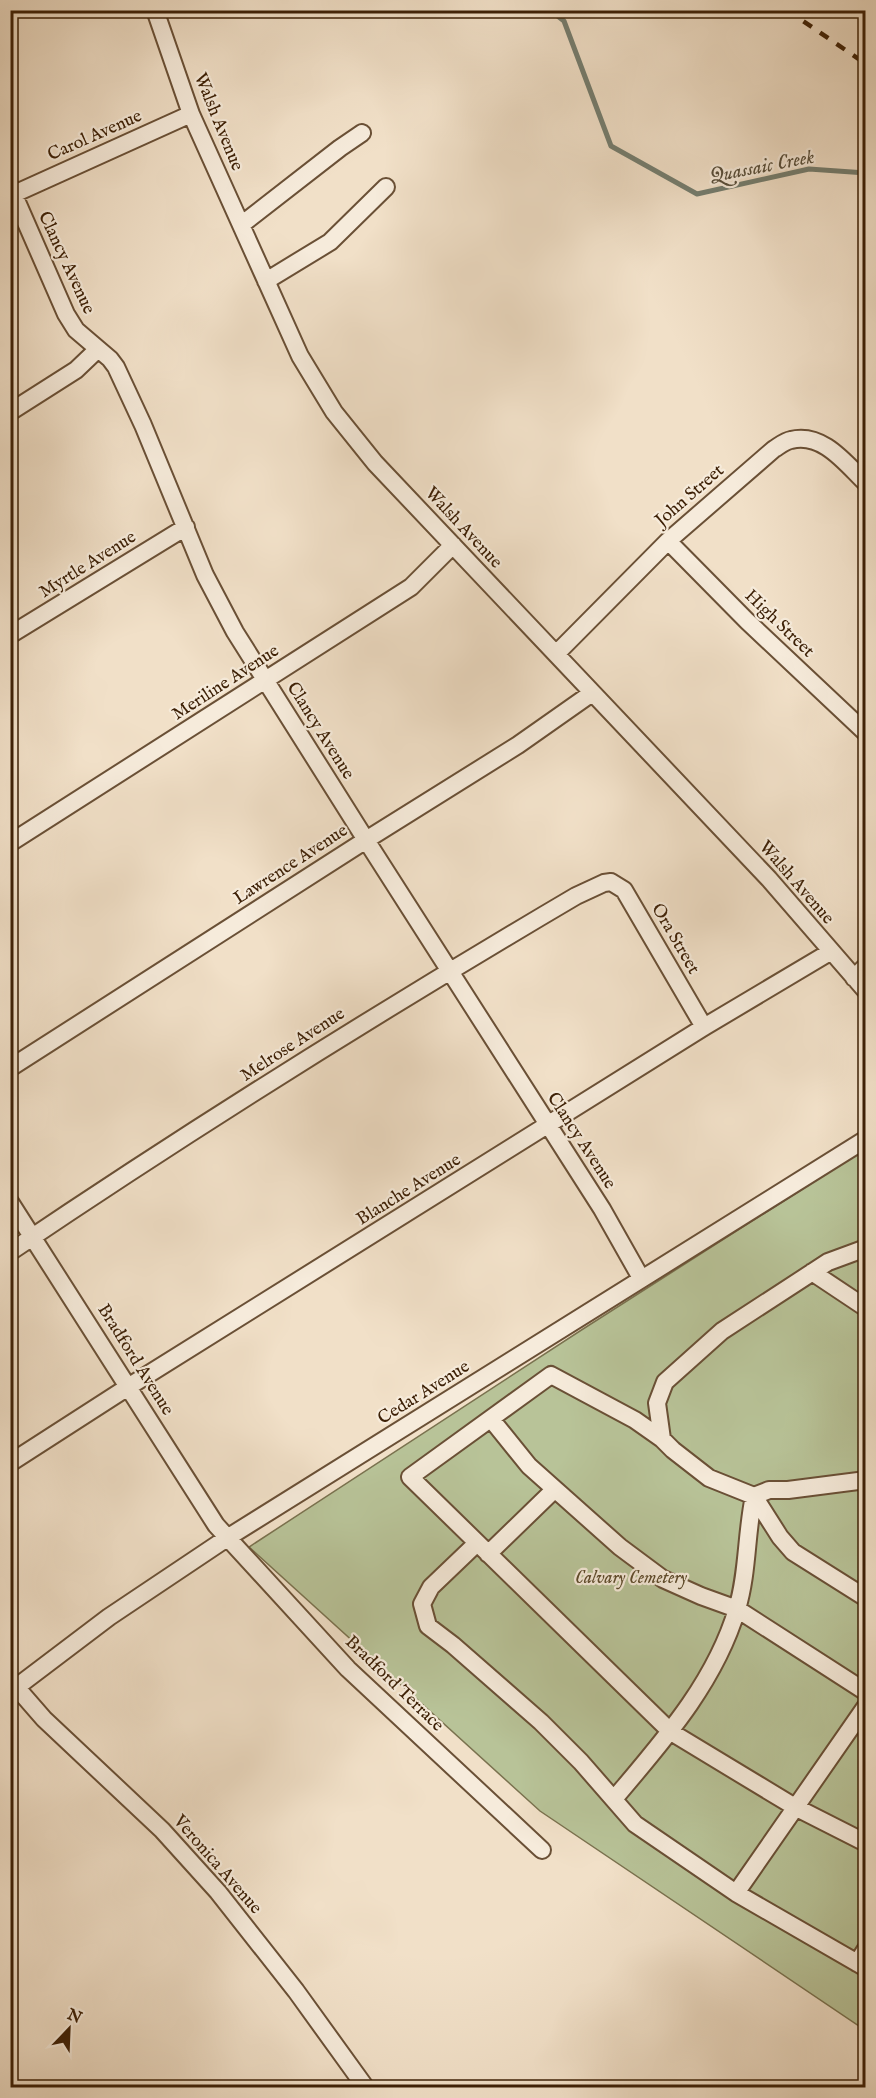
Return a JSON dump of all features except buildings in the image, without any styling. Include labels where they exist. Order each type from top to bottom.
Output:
[{"type":"street","name":"Walsh Avenue","points":[[155,10],[191,114],[300,356],[334,412],[375,463],[770,879],[830,952],[860,972],[866,991]]},
{"type":"street","name":"Carol Avenue","points":[[12,190],[191,114]]},
{"type":"street","points":[[241,225],[362,133]]},
{"type":"street","points":[[266,281],[330,242],[386,187]]},
{"type":"street","name":"Clancy Avenue","points":[[12,190],[66,314],[76,330],[116,367],[143,424],[205,575],[235,632],[602,1209],[641,1278]]},
{"type":"street","points":[[10,412],[76,370],[98,349]]},
{"type":"street","name":"John Street","points":[[556,654],[668,540],[774,449],[790,440],[813,440],[832,450],[866,483]]},
{"type":"street","name":"Myrtle Avenue","points":[[10,635],[186,527]]},
{"type":"street","name":"High Street","points":[[668,540],[747,621],[866,733]]},
{"type":"street","name":"Meriline Avenue","points":[[10,843],[411,587],[453,545]]},
{"type":"street","name":"Lawrence Avenue","points":[[10,1068],[518,745],[592,693]]},
{"type":"street","name":"Melrose Avenue","points":[[10,1252],[149,1159],[345,1034],[449,970],[604,882]]},
{"type":"street","name":"Ora Street","points":[[604,882],[611,882],[624,890],[704,1027]]},
{"type":"street","name":"Blanche Avenue","points":[[10,1463],[704,1027],[830,952]]},
{"type":"street","name":"Cedar Avenue","points":[[14,1690],[109,1617],[227,1538],[866,1139]]},
{"type":"street","name":"Bradford Avenue","points":[[10,1202],[216,1525],[227,1538]]},
{"type":"street","points":[[662,1439],[657,1403],[665,1382],[722,1331],[828,1262],[866,1248]]},
{"type":"street","points":[[812,1272],[866,1308]]},
{"type":"street","points":[[866,1598],[793,1552],[780,1537],[754,1496],[709,1478],[635,1420],[551,1375],[410,1477],[671,1732],[795,1807],[866,1843]]},
{"type":"street","points":[[491,1419],[529,1466],[620,1547],[663,1579],[737,1609],[866,1692]]},
{"type":"street","points":[[754,1496],[769,1490],[788,1490],[866,1480]]},
{"type":"street","points":[[555,1489],[431,1587],[422,1604],[428,1626],[469,1658],[541,1722],[581,1762],[635,1824],[736,1893],[863,1960]]},
{"type":"street","points":[[614,1799],[671,1732],[723,1648],[737,1609],[754,1496]]},
{"type":"street","name":"Bradford Terrace","points":[[227,1538],[348,1669],[542,1850]]},
{"type":"street","name":"Veronica Avenue","points":[[14,1690],[162,1830],[218,1892],[296,1991],[366,2088]]},
{"type":"street","points":[[736,1893],[866,1706]]},
{"type":"green space","name":"Calvary Cemetery","points":[[865,1149],[865,2030],[540,1811],[249,1547],[583,1329]]},
{"type":"waterway","name":"Quassaic Creek","points":[[550,10],[564,21],[611,146],[697,194],[809,169],[866,173]]},
{"type":"railway","points":[[787,10],[866,64]]}]
